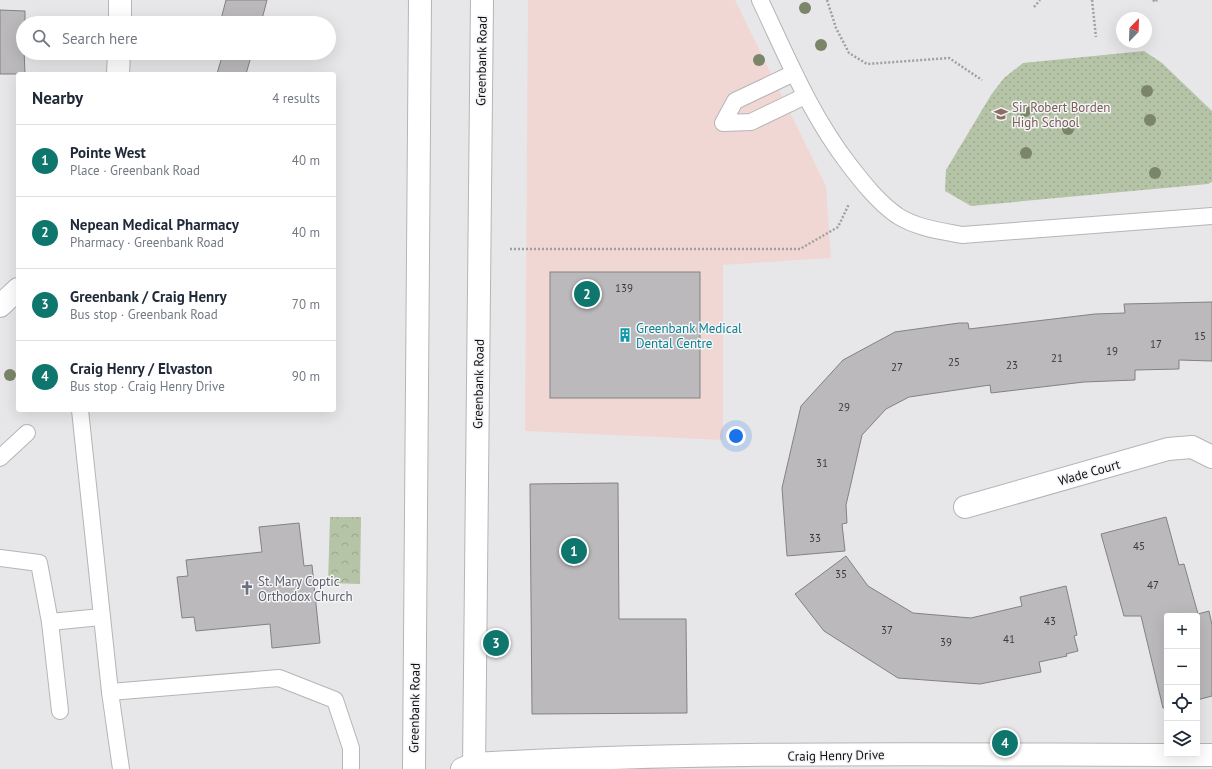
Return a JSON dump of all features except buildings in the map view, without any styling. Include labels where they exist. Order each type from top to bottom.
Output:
[{"type":"main road","points":[[120,0],[120,16]]},
{"type":"main road","name":"Greenbank Road","points":[[414,769],[420,0]]},
{"type":"main road","name":"Greenbank Road","points":[[470,767],[482,0]]},
{"type":"main road","points":[[118,72],[119,60]]},
{"type":"main road","points":[[0,306],[16,291]]},
{"type":"main road","name":"Wade Court","points":[[965,507],[1168,450],[1192,447],[1212,457]]},
{"type":"main road","name":"Craig Henry Drive","points":[[470,767],[654,757],[937,761],[1212,755]]},
{"type":"lane","points":[[760,0],[805,96],[828,137],[870,192],[899,216],[927,229],[962,235],[1212,216]]},
{"type":"lane","points":[[794,73],[735,101],[724,123],[751,122],[805,96]]},
{"type":"lane","points":[[80,412],[101,616],[121,769]]},
{"type":"lane","points":[[0,458],[27,433]]},
{"type":"lane","points":[[0,558],[39,563],[50,622],[60,711]]},
{"type":"lane","points":[[50,622],[101,616]]},
{"type":"lane","points":[[110,692],[279,678],[335,700],[351,748],[351,769]]},
{"type":"path","points":[[827,0],[836,28],[848,53],[867,64],[949,58],[982,80]]},
{"type":"path","points":[[1034,7],[1040,0]]},
{"type":"path","points":[[1092,0],[1096,37]]},
{"type":"path","points":[[1154,0],[1155,2],[1157,0]]},
{"type":"path","points":[[510,249],[800,249],[838,226],[849,204]]},
{"type":"shaded area","points":[[528,0],[735,0],[826,186],[831,258],[723,265],[723,440],[525,431]]},
{"type":"green space","points":[[1144,51],[1162,63],[1212,111],[1212,182],[1208,184],[971,206],[945,191],[946,170],[991,95],[1004,78],[1023,63]]},
{"type":"green space","points":[[330,517],[361,517],[360,584],[328,583]]},
{"type":"place","name":"Sir Robert Borden High School","points":[[1001,114]]},
{"type":"place","name":"Nepean Medical Pharmacy","points":[[587,294]]},
{"type":"place","name":"Greenbank Medical Dental Centre","points":[[625,335]]},
{"type":"place","name":"Pointe West","points":[[574,551]]},
{"type":"place","name":"St. Mary Coptic Orthodox Church","points":[[247,588]]},
{"type":"place","name":"Greenbank / Craig Henry","points":[[496,643]]},
{"type":"place","name":"Craig Henry / Elvaston","points":[[1005,743]]}]
